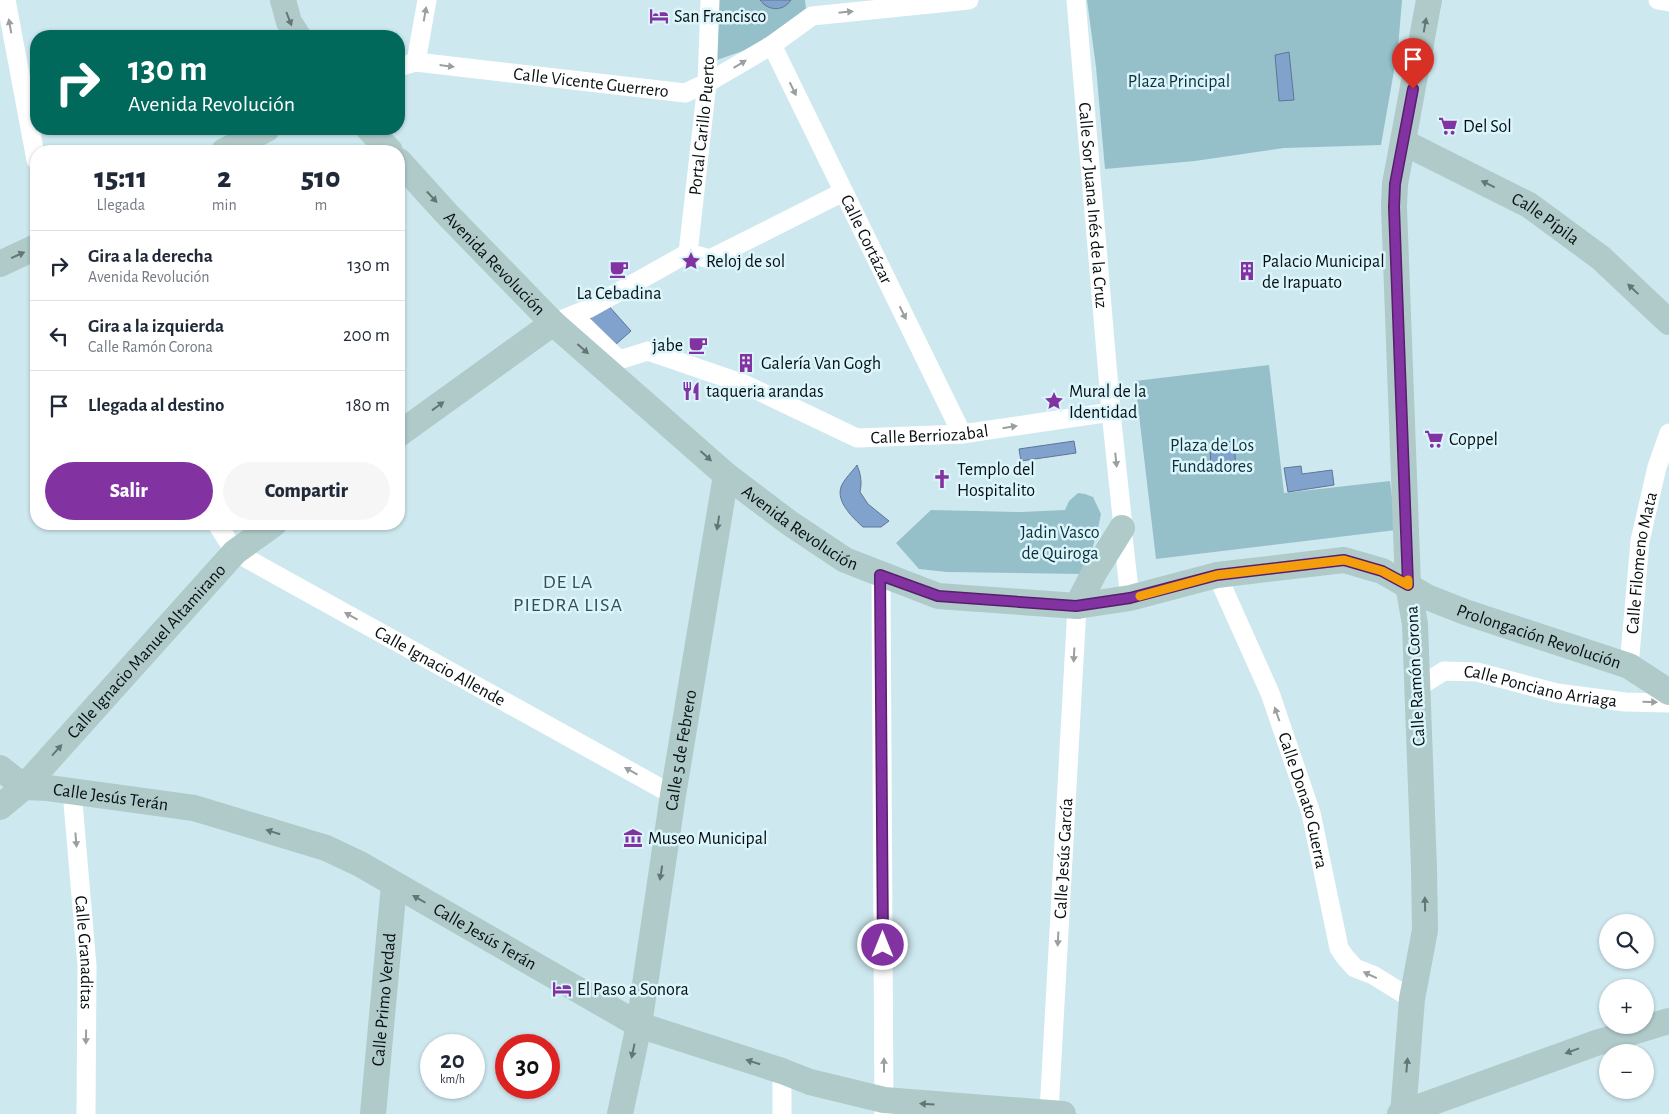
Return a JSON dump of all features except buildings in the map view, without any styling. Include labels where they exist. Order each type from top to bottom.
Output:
[{"type":"street","points":[[6,0],[8,63],[32,145]]},
{"type":"street","points":[[283,0],[289,22],[294,30]]},
{"type":"street","points":[[407,65],[427,0]]},
{"type":"street","name":"Portal Carillo Puerto","points":[[688,253],[707,83],[710,0]]},
{"type":"street","points":[[810,8],[969,0]]},
{"type":"street","name":"Calle Sor Juana Inés de la Cruz","points":[[1076,0],[1111,412],[1130,598]]},
{"type":"street","name":"Calle Ramón Corona","points":[[1402,1114],[1412,999],[1425,930],[1415,624],[1408,585],[1394,207],[1395,184],[1429,0]]},
{"type":"street","points":[[1658,0],[1669,2]]},
{"type":"street","name":"Calle Vicente Guerrero","points":[[407,65],[686,93],[707,83],[772,45],[810,8]]},
{"type":"street","name":"Calle Cortázar","points":[[772,45],[962,434]]},
{"type":"street","points":[[236,145],[255,135]]},
{"type":"street","points":[[375,135],[384,145]]},
{"type":"street","name":"Calle Pípila","points":[[1403,142],[1529,205],[1600,258],[1669,322]]},
{"type":"street","name":"Avenida Revolución","points":[[405,168],[452,220],[563,319],[726,475],[788,522],[845,560],[880,575],[938,596],[1076,606],[1130,598],[1217,575],[1344,560],[1382,571],[1408,585]]},
{"type":"street","points":[[405,430],[563,319],[588,309],[688,253],[710,259],[843,192]]},
{"type":"street","points":[[0,264],[30,250]]},
{"type":"street","name":"Calle Berriozabal","points":[[563,319],[619,360],[648,351],[744,384],[857,438],[962,434],[1111,412]]},
{"type":"street","name":"Calle Filomeno Mata","points":[[1629,666],[1640,541],[1657,467],[1669,433]]},
{"type":"street","name":"Calle 5 de Febrero","points":[[620,1114],[639,1025],[673,794],[726,475]]},
{"type":"street","points":[[1076,606],[1122,528]]},
{"type":"street","name":"Calle Ignacio Allende","points":[[221,530],[235,552],[673,794]]},
{"type":"street","name":"Calle Ignacio Manuel Altamirano","points":[[0,807],[24,787],[235,552],[266,530]]},
{"type":"street","points":[[880,575],[884,1107]]},
{"type":"street","name":"Calle Donato Guerra","points":[[1217,575],[1270,693],[1311,814],[1339,948],[1355,968],[1373,975],[1412,999]]},
{"type":"street","name":"Prolongación Revolución","points":[[1408,585],[1427,597],[1465,612],[1629,666],[1669,692]]},
{"type":"street","name":"Calle Jesús García","points":[[1056,1113],[1076,606]]},
{"type":"street","name":"Calle Ponciano Arriaga","points":[[1417,688],[1444,671],[1477,672],[1557,693],[1625,702],[1669,703]]},
{"type":"street","points":[[0,768],[24,787]]},
{"type":"street","name":"Calle Jesús Terán","points":[[24,787],[72,791],[194,808],[326,848],[360,864],[639,1025],[782,1071],[884,1107],[1056,1113]]},
{"type":"street","name":"Calle Granaditas","points":[[72,791],[87,966],[86,1114]]},
{"type":"street","name":"Calle Primo Verdad","points":[[373,1114],[394,885]]},
{"type":"street","points":[[1402,1114],[1596,1043],[1669,1021]]},
{"type":"street","points":[[782,1071],[782,1114]]},
{"type":"green space","points":[[713,0],[760,0],[761,2],[789,3],[791,0],[805,0],[806,9],[763,44],[714,61]]},
{"type":"green space","name":"Plaza Principal","points":[[1087,0],[1402,0],[1398,48],[1381,145],[1284,148],[1195,161],[1105,169],[1096,67]]},
{"type":"green space","name":"Plaza de Los Fundadores","points":[[1269,365],[1284,493],[1390,481],[1396,530],[1156,559],[1135,381]]},
{"type":"green space","name":"Jadin Vasco de Quiroga","points":[[1078,493],[1093,497],[1101,514],[1087,566],[1081,574],[947,572],[919,569],[896,543],[931,510],[1021,512],[1065,510],[1069,501]]},
{"type":"water","points":[[760,0],[791,0],[784,7],[776,9],[763,4]]},
{"type":"water","points":[[1289,52],[1294,100],[1279,101],[1275,55]]},
{"type":"water","points":[[607,304],[631,331],[614,346],[590,319]]},
{"type":"water","points":[[1074,441],[1076,453],[1021,461],[1019,449]]},
{"type":"water","points":[[1234,441],[1236,470],[1211,471],[1210,444]]},
{"type":"water","points":[[857,465],[861,478],[860,492],[868,504],[889,521],[881,527],[863,527],[843,504],[840,493],[842,484]]},
{"type":"water","points":[[1301,466],[1302,474],[1332,470],[1334,485],[1288,492],[1284,468]]},
{"type":"slow traffic","points":[[1140,596],[1217,575],[1344,560],[1382,571],[1408,585],[1408,580]]},
{"type":"place","name":"San Francisco","points":[[659,16]]},
{"type":"place","name":"Del Sol","points":[[1448,126]]},
{"type":"place","name":"Reloj de sol","points":[[691,261]]},
{"type":"place","name":"La Cebadina","points":[[619,269]]},
{"type":"place","name":"Palacio Municipal de Irapuato","points":[[1247,271]]},
{"type":"place","name":"jabe","points":[[698,345]]},
{"type":"place","name":"Galería Van Gogh","points":[[746,363]]},
{"type":"place","name":"taqueria arandas","points":[[691,391]]},
{"type":"place","name":"Mural de la Identidad","points":[[1054,401]]},
{"type":"place","name":"Coppel","points":[[1434,439]]},
{"type":"place","name":"Templo del Hospitalito","points":[[942,479]]},
{"type":"place","name":"Museo Municipal","points":[[633,838]]},
{"type":"place","name":"El Paso a Sonora","points":[[562,989]]},
{"type":"district","name":"DE LA PIEDRA LISA","points":[[568,592]]},
{"type":"route","points":[[883,945],[880,575],[938,596],[1076,606],[1130,598],[1217,575],[1344,560],[1382,571],[1408,585],[1394,207],[1395,184],[1413,89]]}]
